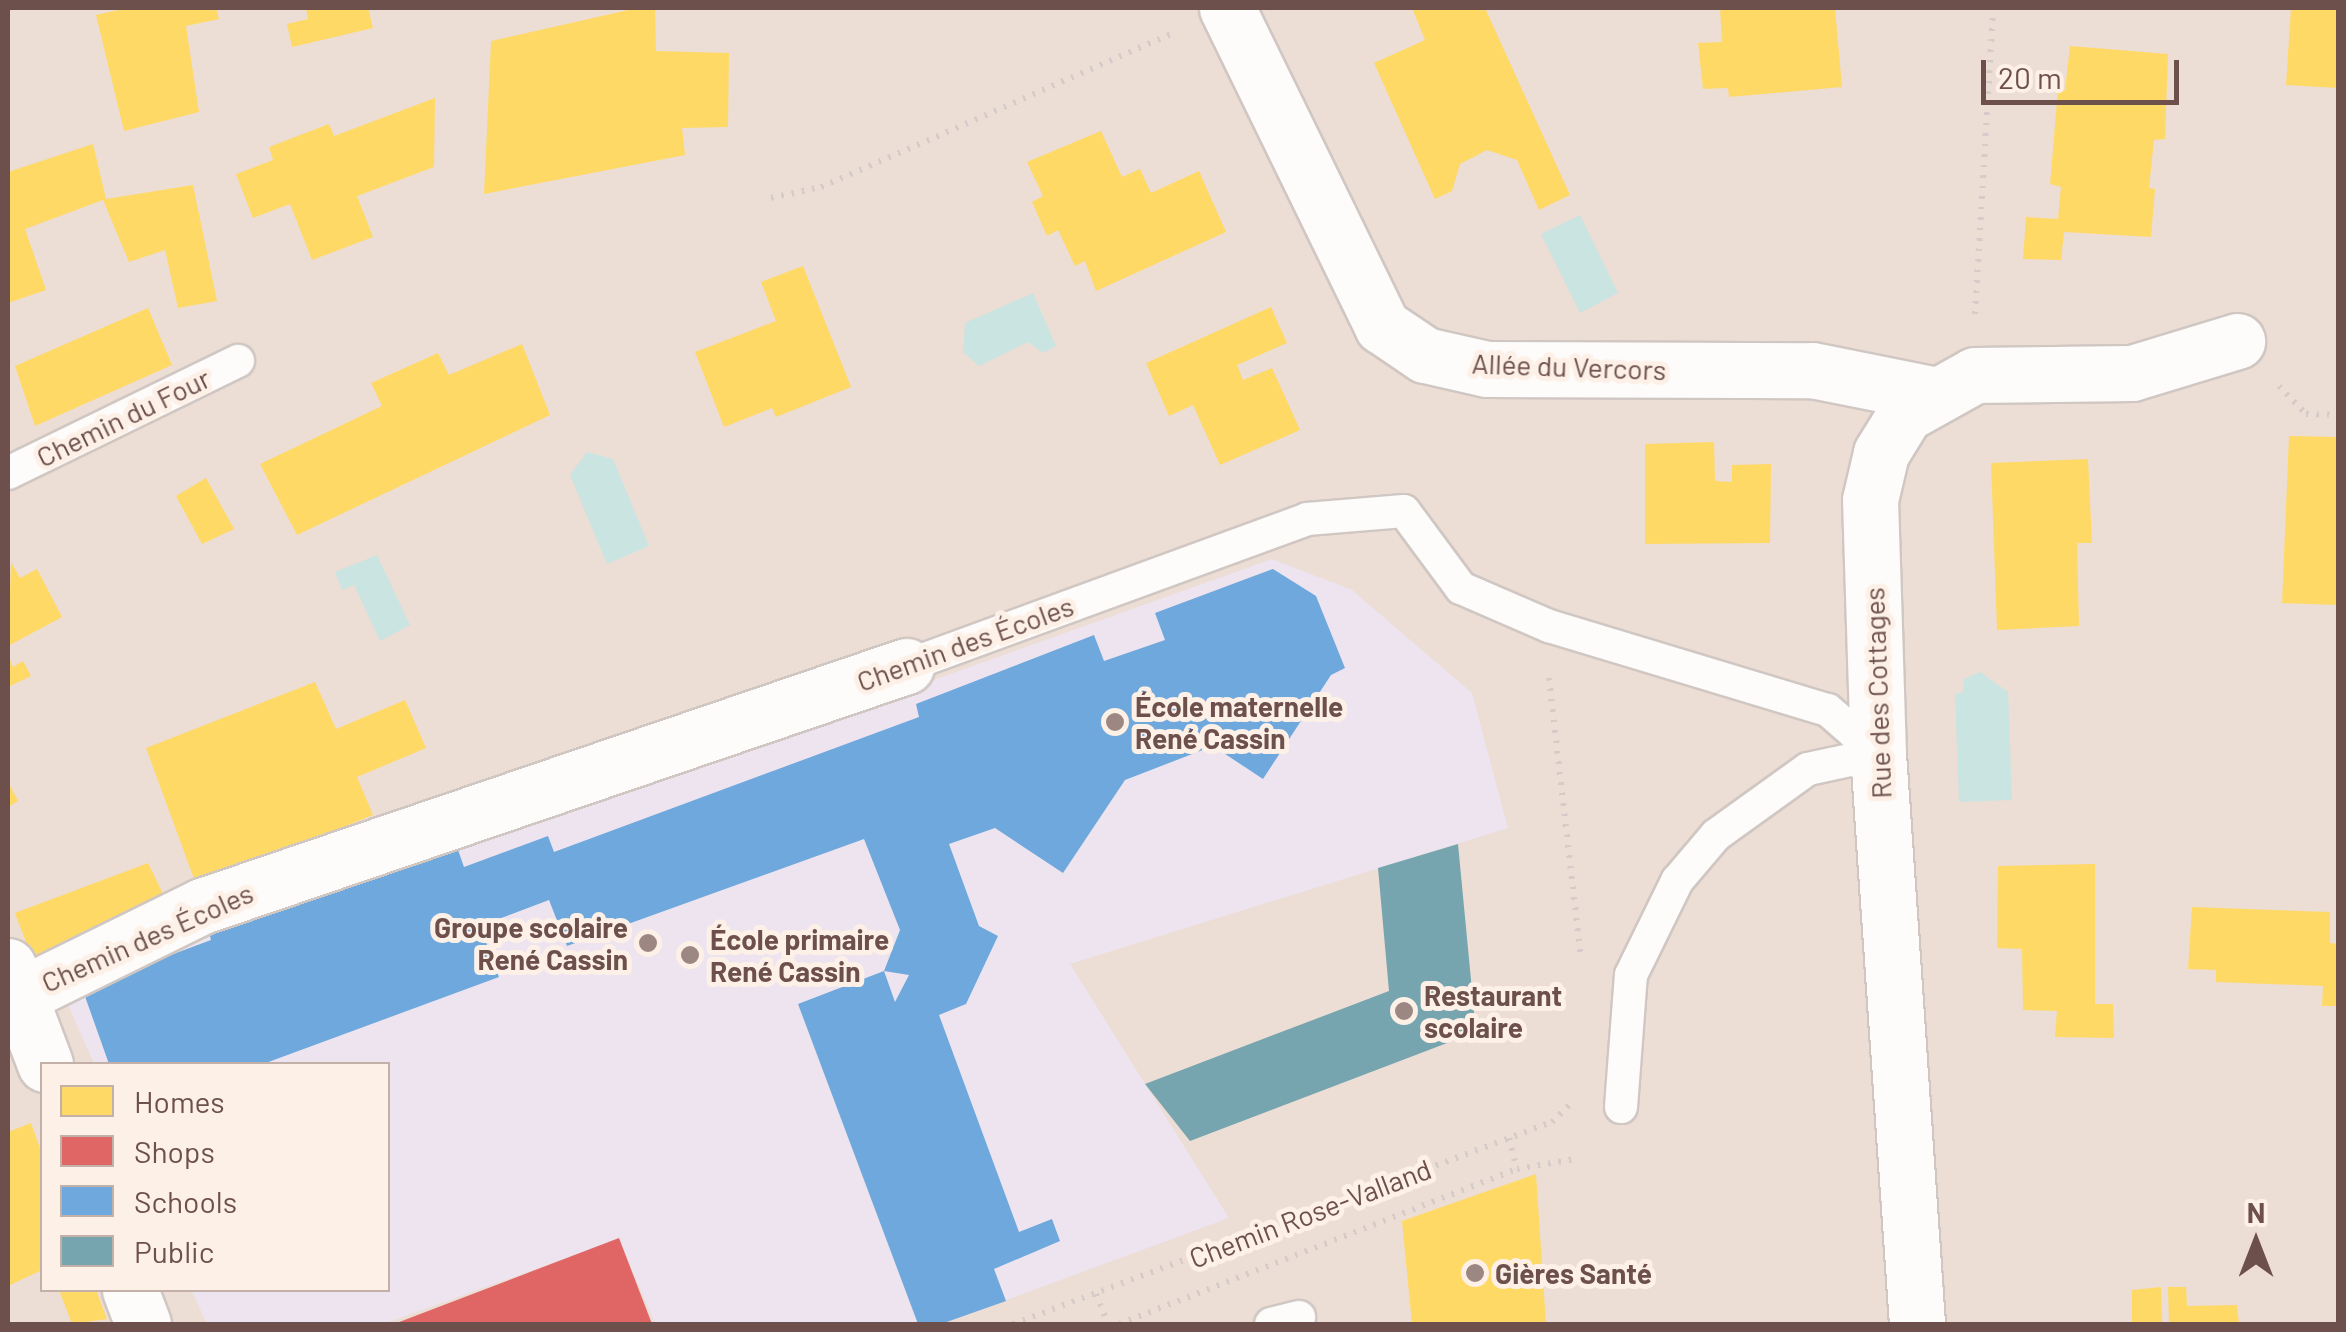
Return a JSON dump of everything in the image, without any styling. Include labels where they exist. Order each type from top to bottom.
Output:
[{"type":"street","name":"Allée du Vercors","points":[[1227,8],[1382,326],[1425,356],[1486,369],[1812,370],[1956,385]]},
{"type":"street","points":[[1956,385],[2132,373],[2236,341]]},
{"type":"street","name":"Rue des Cottages","points":[[1917,1324],[1878,754],[1870,500],[1881,453],[1906,414],[1956,385]]},
{"type":"street","name":"Chemin des Écoles","points":[[13,981],[202,906],[906,666]]},
{"type":"street","points":[[13,981],[44,1062]]},
{"type":"street","points":[[131,1292],[143,1324]]},
{"type":"lane","name":"Chemin du Four","points":[[8,474],[238,361]]},
{"type":"lane","name":"Chemin des Écoles","points":[[906,666],[1307,519],[1404,511],[1461,588],[1549,626],[1828,710],[1878,754]]},
{"type":"lane","points":[[1622,1107],[1631,975],[1677,881],[1716,835],[1808,769],[1878,754]]},
{"type":"path","points":[[770,198],[821,186],[1227,8]]},
{"type":"path","points":[[1956,385],[1975,252],[1992,8]]},
{"type":"path","points":[[1549,626],[1548,703],[1581,962]]},
{"type":"path","name":"Chemin Rose-Valland","points":[[1013,1324],[1552,1122],[1579,1094]]},
{"type":"path","points":[[1509,1138],[1517,1169]]},
{"type":"path","points":[[1119,1324],[1517,1169],[1575,1160]]},
{"type":"path","points":[[1096,1294],[1108,1324]]},
{"type":"shaded area","points":[[8,8],[2338,8],[2338,1324],[8,1324]]},
{"type":"shaded area","name":"Groupe scolaire René Cassin","points":[[1272,559],[1352,590],[1472,693],[1508,828],[1070,964],[1229,1218],[941,1324],[655,1324],[619,1239],[383,1324],[207,1324],[192,1292],[390,1292],[390,1062],[93,1062],[60,986],[206,921],[903,691]]},
{"type":"water","points":[[1580,215],[1618,293],[1580,313],[1541,234]]},
{"type":"water","points":[[1033,293],[1056,346],[1043,353],[1028,342],[979,366],[963,352],[965,323]]},
{"type":"water","points":[[587,452],[613,459],[649,546],[607,564],[570,475]]},
{"type":"water","points":[[377,555],[410,625],[380,641],[354,585],[342,590],[335,572]]},
{"type":"water","points":[[1980,672],[2008,692],[2012,800],[1959,802],[1955,694],[1963,692],[1964,679]]},
{"type":"building: Homes","points":[[127,8],[216,8],[219,19],[186,26],[199,112],[124,131],[96,15]]},
{"type":"building: Homes","points":[[306,8],[368,8],[373,28],[292,47],[287,24],[308,19]]},
{"type":"building: Homes","points":[[637,8],[655,8],[656,51],[729,53],[728,127],[682,128],[685,155],[484,194],[491,41]]},
{"type":"building: Homes","points":[[1412,8],[1485,8],[1570,195],[1539,210],[1517,160],[1487,150],[1460,164],[1452,191],[1435,199],[1374,63],[1425,40]]},
{"type":"building: Homes","points":[[1720,8],[1835,8],[1842,87],[1729,97],[1728,88],[1703,89],[1698,43],[1722,42]]},
{"type":"building: Homes","points":[[2291,8],[2338,8],[2338,88],[2286,85]]},
{"type":"building: Homes","points":[[2070,46],[2168,54],[2165,139],[2154,140],[2149,188],[2155,189],[2151,237],[2064,232],[2061,260],[2023,259],[2026,217],[2058,219],[2061,187],[2050,184],[2058,89],[2065,90]]},
{"type":"building: Homes","points":[[435,98],[434,167],[357,196],[373,237],[312,260],[290,204],[253,218],[236,174],[273,160],[269,147],[329,124],[334,136]]},
{"type":"building: Homes","points":[[1101,131],[1122,177],[1140,169],[1151,193],[1199,171],[1226,232],[1096,291],[1085,261],[1075,266],[1058,230],[1047,236],[1032,202],[1043,196],[1027,162]]},
{"type":"building: Homes","points":[[93,144],[106,199],[193,185],[217,301],[178,308],[165,250],[129,262],[103,200],[25,229],[46,290],[8,303],[8,172]]},
{"type":"building: Homes","points":[[803,266],[851,387],[776,417],[772,408],[724,427],[695,352],[776,321],[761,282]]},
{"type":"building: Homes","points":[[1271,307],[1287,343],[1237,365],[1243,380],[1272,368],[1300,430],[1220,465],[1193,405],[1169,416],[1146,363]]},
{"type":"building: Homes","points":[[148,308],[172,365],[35,426],[15,366]]},
{"type":"building: Homes","points":[[522,344],[550,415],[297,535],[260,464],[382,406],[371,383],[438,353],[449,375]]},
{"type":"building: Homes","points":[[2289,436],[2338,437],[2338,605],[2282,603]]},
{"type":"building: Homes","points":[[1714,442],[1715,481],[1732,482],[1732,465],[1771,464],[1770,543],[1645,544],[1645,444]]},
{"type":"building: Homes","points":[[2088,459],[2092,543],[2077,543],[2079,626],[1997,630],[1991,463]]},
{"type":"building: Homes","points":[[206,478],[234,529],[202,544],[176,496]]},
{"type":"building: Homes","points":[[11,562],[20,578],[37,569],[62,617],[8,646]]},
{"type":"building: Homes","points":[[8,656],[13,667],[23,661],[31,676],[8,687]]},
{"type":"building: Homes","points":[[315,682],[336,729],[405,700],[426,748],[357,777],[373,815],[197,887],[146,748]]},
{"type":"building: Homes","points":[[8,782],[18,801],[8,807]]},
{"type":"building: Homes","points":[[148,863],[169,906],[34,963],[15,913]]},
{"type":"building: Homes","points":[[2095,864],[2095,1004],[2113,1004],[2114,1038],[2055,1037],[2057,1011],[2023,1010],[2022,949],[1997,948],[1998,866]]},
{"type":"building: Homes","points":[[2192,907],[2330,912],[2330,943],[2338,944],[2338,1006],[2322,1006],[2323,986],[2216,982],[2216,970],[2188,969]]},
{"type":"building: Homes","points":[[31,1123],[40,1148],[40,1271],[8,1286],[8,1132]]},
{"type":"building: Homes","name":"Gières Santé","points":[[1536,1174],[1546,1324],[1412,1324],[1402,1221]]},
{"type":"building: Homes","points":[[2161,1287],[2162,1324],[2132,1324],[2132,1290]]},
{"type":"building: Homes","points":[[2168,1287],[2186,1287],[2187,1306],[2237,1305],[2239,1324],[2169,1324]]},
{"type":"building: Homes","points":[[60,1292],[97,1292],[107,1319],[72,1324]]},
{"type":"building: Shops","points":[[619,1238],[652,1324],[394,1324]]},
{"type":"building: Schools","points":[[1273,569],[1316,596],[1345,668],[1331,675],[1263,779],[1213,746],[1125,780],[1063,873],[995,828],[949,844],[979,926],[998,936],[966,1004],[939,1015],[1019,1232],[1052,1219],[1060,1241],[994,1269],[1006,1301],[941,1324],[918,1324],[798,1004],[884,971],[900,930],[864,839],[567,946],[549,900],[480,926],[499,977],[268,1062],[108,1062],[82,988],[211,940],[206,921],[320,880],[325,896],[458,850],[464,867],[548,836],[554,852],[919,717],[916,704],[1094,635],[1104,661],[1165,640],[1155,613]],"holes":[[[884,971],[909,975],[895,1002]]]},
{"type":"building: Public","name":"Restaurant scolaire","points":[[1458,844],[1476,1032],[1190,1141],[1145,1084],[1389,991],[1378,868]]},
{"type":"place","name":"École maternelle René Cassin","points":[[1115,722]]},
{"type":"place","name":"Groupe scolaire René Cassin","points":[[648,943]]},
{"type":"place","name":"École primaire René Cassin","points":[[690,955]]},
{"type":"place","name":"Restaurant scolaire","points":[[1404,1011]]},
{"type":"place","name":"Gières Santé","points":[[1475,1273]]}]
